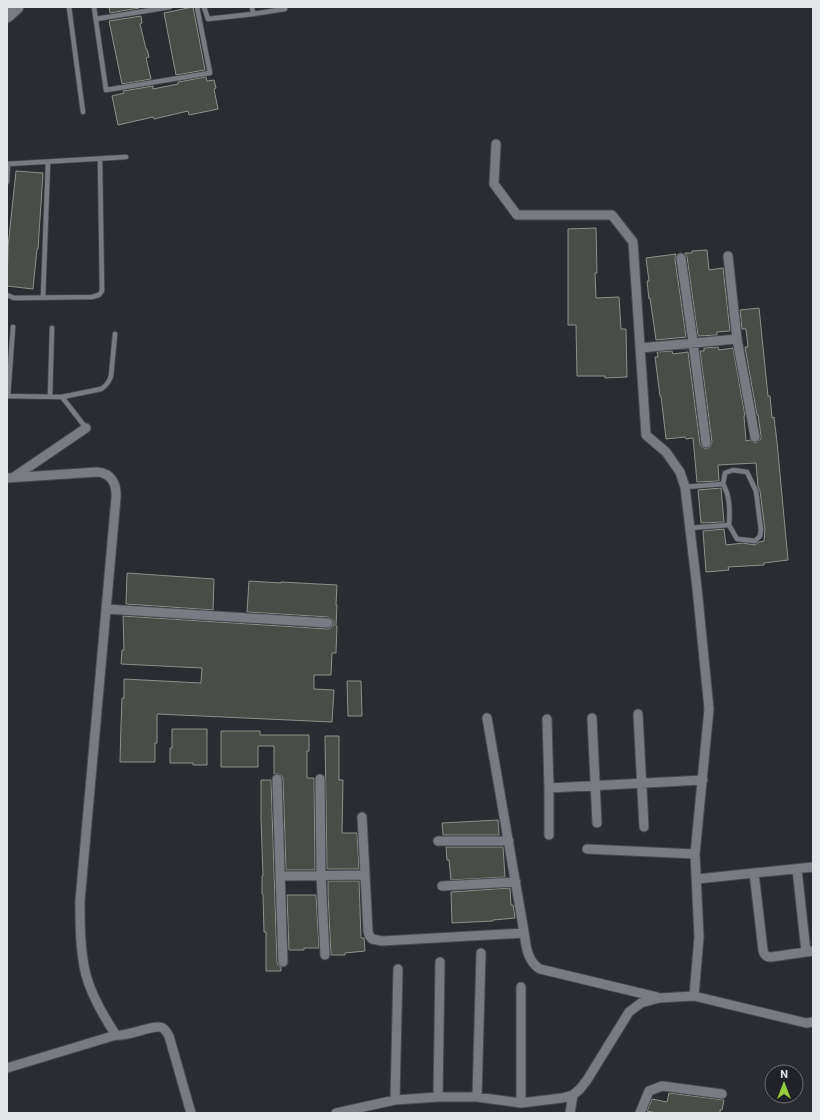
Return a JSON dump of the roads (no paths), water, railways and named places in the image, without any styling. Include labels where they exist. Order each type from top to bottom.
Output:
[{"type":"street","points":[[7,16],[17,7]]},
{"type":"street","points":[[496,144],[494,184],[517,216],[612,216],[633,242],[646,435],[666,452],[680,472],[684,488],[690,528],[709,709],[696,854],[699,937],[694,996]]},
{"type":"street","points":[[728,256],[736,339],[755,437]]},
{"type":"street","points":[[681,258],[706,443]]},
{"type":"street","points":[[640,348],[736,339]]},
{"type":"street","points":[[10,478],[86,428]]},
{"type":"street","points":[[10,478],[103,472],[109,475],[116,490],[81,893],[80,921],[81,941],[86,975],[101,1012],[116,1035]]},
{"type":"street","points":[[106,609],[328,623]]},
{"type":"street","points":[[638,714],[644,827]]},
{"type":"street","points":[[487,718],[528,956],[531,962],[540,969],[659,998]]},
{"type":"street","points":[[592,718],[597,823]]},
{"type":"street","points":[[547,719],[549,835]]},
{"type":"street","points":[[277,779],[283,962]]},
{"type":"street","points":[[320,779],[321,876],[325,955]]},
{"type":"street","points":[[549,788],[703,780]]},
{"type":"street","points":[[362,817],[368,931],[372,939],[382,941],[524,933]]},
{"type":"street","points":[[438,841],[509,841]]},
{"type":"street","points":[[587,849],[696,854]]},
{"type":"street","points":[[697,879],[813,867]]},
{"type":"street","points":[[754,873],[764,955],[771,957],[810,952],[796,869]]},
{"type":"street","points":[[280,876],[364,875]]},
{"type":"street","points":[[442,886],[516,882]]},
{"type":"street","points":[[477,1097],[481,953]]},
{"type":"street","points":[[438,1097],[440,962]]},
{"type":"street","points":[[395,1100],[398,969]]},
{"type":"street","points":[[521,987],[521,1103]]},
{"type":"street","points":[[336,1113],[395,1100],[438,1097],[477,1097],[521,1103],[562,1098],[573,1095],[587,1080],[629,1012],[641,1003],[659,998],[694,996],[806,1023],[813,1022]]},
{"type":"street","points":[[7,1068],[116,1035],[127,1035],[159,1026],[164,1029],[169,1036],[191,1113]]},
{"type":"street","points":[[640,1113],[649,1090],[656,1087],[662,1086],[722,1094]]},
{"type":"street","points":[[570,1113],[573,1095]]},
{"type":"lane","points":[[69,7],[83,112]]},
{"type":"lane","points":[[94,7],[106,90],[210,73],[197,7]]},
{"type":"lane","points":[[96,19],[170,7]]},
{"type":"lane","points":[[204,7],[208,19],[284,9]]},
{"type":"lane","points":[[252,7],[253,14]]},
{"type":"lane","points":[[7,182],[8,164],[126,157]]},
{"type":"lane","points":[[7,295],[14,298],[92,297],[99,295],[102,291],[100,159]]},
{"type":"lane","points":[[43,298],[48,162]]},
{"type":"lane","points":[[13,327],[8,396],[62,397],[101,389],[107,385],[111,376],[115,334]]},
{"type":"lane","points":[[50,397],[52,328]]},
{"type":"lane","points":[[62,397],[86,428]]},
{"type":"lane","points":[[733,470],[747,472],[756,491],[761,530],[760,536],[755,541],[736,539],[729,525],[727,492],[723,484],[724,473],[733,470]]},
{"type":"lane","points":[[684,488],[723,484]]},
{"type":"lane","points":[[690,528],[729,525]]}]
